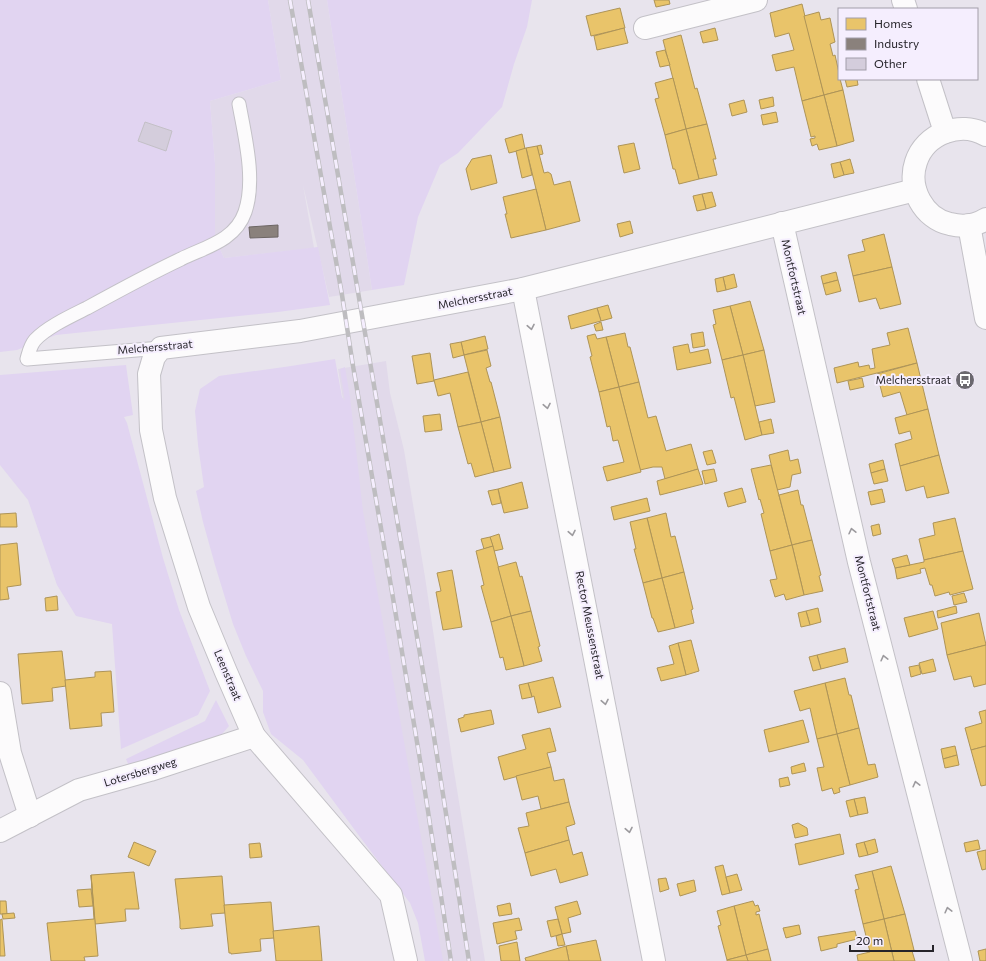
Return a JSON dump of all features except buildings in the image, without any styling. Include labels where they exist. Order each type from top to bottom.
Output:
[{"type":"street","points":[[646,28],[756,0]]},
{"type":"street","points":[[928,80],[945,132]]},
{"type":"street","points":[[986,135],[972,129],[958,129],[945,132],[932,138],[922,149],[916,162],[913,176],[915,190],[926,211],[946,224],[958,226],[978,222],[986,318]]},
{"type":"street","name":"Melchersstraat","points":[[161,348],[300,331],[523,289],[915,190]]},
{"type":"street","name":"Montfortstraat","points":[[782,223],[859,562],[961,961]]},
{"type":"street","name":"Rector Meussenstraat","points":[[523,289],[654,961]]},
{"type":"street","name":"Leenstraat","points":[[161,348],[154,357],[149,374],[151,430],[165,498],[200,607],[254,736],[391,895],[406,961]]},
{"type":"street","points":[[0,693],[10,753],[30,816]]},
{"type":"street","name":"Lotersbergweg","points":[[0,832],[79,790],[150,770],[254,736]]},
{"type":"lane","name":"Melchersstraat","points":[[161,348],[27,359],[30,348],[42,334],[135,282],[182,258],[219,242],[228,236],[239,224],[246,206],[249,175],[248,157],[239,104]]},
{"type":"shaded area","points":[[0,0],[268,0],[281,80],[210,101],[215,164],[215,238],[224,258],[318,247],[330,305],[278,312],[56,335],[17,350],[0,352]]},
{"type":"shaded area","points":[[268,0],[327,0],[372,290],[329,297],[303,185],[314,248],[224,258],[215,238],[215,164],[210,101],[281,80]]},
{"type":"shaded area","points":[[327,0],[532,0],[527,27],[514,64],[502,107],[458,153],[440,165],[418,217],[404,285],[372,290]]},
{"type":"shaded area","points":[[335,359],[342,397],[345,401],[340,369],[345,367],[350,397],[363,511],[443,961],[425,961],[418,923],[410,903],[303,760],[271,734],[263,712],[263,691],[246,656],[233,624],[203,522],[196,491],[204,487],[195,411],[200,389],[219,376]]},
{"type":"shaded area","points":[[386,361],[390,393],[404,450],[425,577],[453,765],[485,961],[436,961],[338,369]]},
{"type":"shaded area","points":[[126,365],[133,415],[124,417],[127,423],[163,558],[179,610],[210,691],[198,715],[121,749],[112,624],[76,616],[57,585],[28,500],[0,465],[0,375]]},
{"type":"shaded area","points":[[216,700],[229,726],[222,734],[213,740],[129,766],[126,759],[205,721]]},
{"type":"railway","points":[[290,0],[392,592],[422,772],[451,961]]},
{"type":"railway","points":[[308,0],[432,724],[469,961]]},
{"type":"place","name":"Melchersstraat","points":[[965,380]]}]
